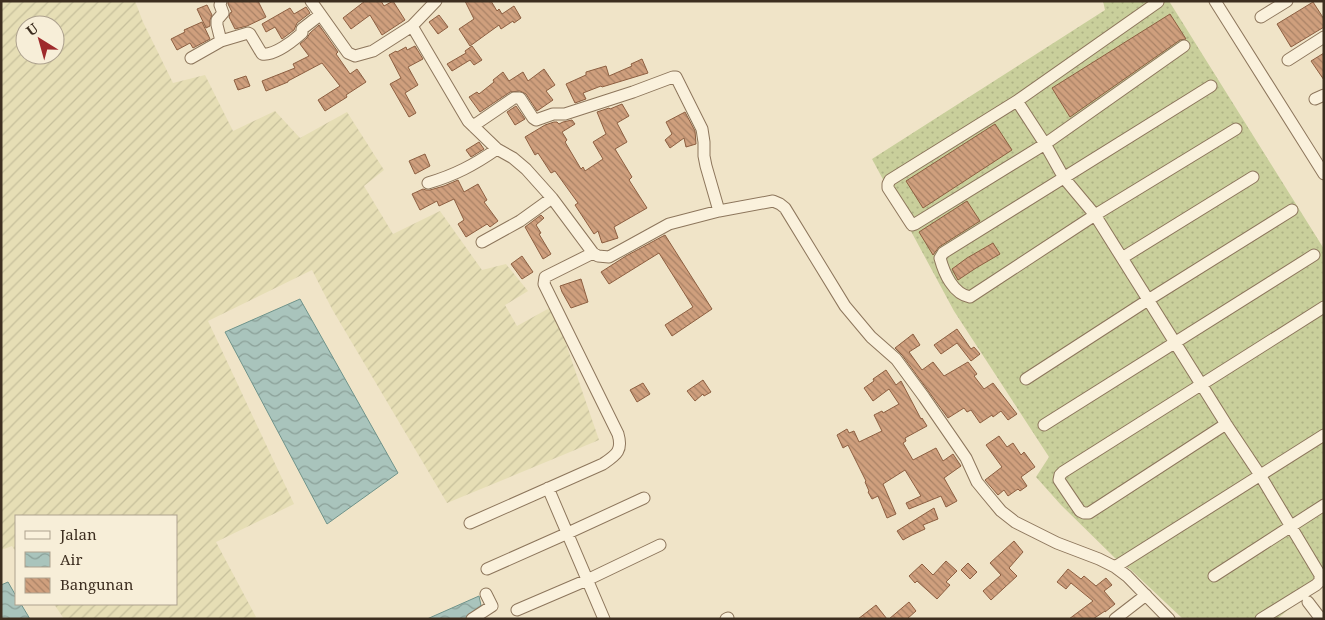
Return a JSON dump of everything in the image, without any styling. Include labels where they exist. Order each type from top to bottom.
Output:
[{"type":"street","points":[[221,1],[220,5],[223,13],[217,20],[217,25],[221,41]]},
{"type":"street","points":[[311,1],[348,53],[355,56],[373,51],[412,26],[436,1]]},
{"type":"street","points":[[1215,1],[1324,174]]},
{"type":"street","points":[[1261,17],[1287,1]]},
{"type":"street","points":[[1158,2],[1017,101],[890,180],[888,188],[910,222],[915,224],[1045,144],[1184,46]]},
{"type":"street","points":[[191,58],[221,41],[248,33],[262,54],[270,54],[297,37],[302,33],[302,29],[320,15]]},
{"type":"street","points":[[412,26],[468,121],[497,149],[513,158],[526,169],[552,198],[593,253],[598,256],[609,257],[669,224],[719,211],[774,201],[780,204],[785,208],[845,306],[871,337],[896,359],[966,458],[977,482],[991,499],[1015,522],[1057,543],[1115,567],[1127,576],[1169,619]]},
{"type":"street","points":[[1288,60],[1324,37]]},
{"type":"street","points":[[473,126],[514,98],[520,98],[536,120],[554,114],[565,114],[673,77],[676,78],[702,129],[706,166],[719,211]]},
{"type":"street","points":[[1211,86],[944,254],[940,258],[948,280],[963,296],[970,297],[1095,215],[1236,129]]},
{"type":"street","points":[[1017,101],[1064,178],[1095,215],[1260,476],[1321,577],[1316,585],[1261,619]]},
{"type":"street","points":[[428,183],[464,170],[497,149]]},
{"type":"street","points":[[1122,258],[1253,177]]},
{"type":"street","points":[[482,242],[520,221],[552,198]]},
{"type":"street","points":[[1026,379],[1292,210]]},
{"type":"street","points":[[470,523],[616,456],[621,443],[618,434],[544,284],[545,277],[593,253]]},
{"type":"street","points":[[1044,425],[1314,256]]},
{"type":"street","points":[[1226,424],[1089,513],[1084,514],[1080,511],[1059,480],[1063,472],[1324,307]]},
{"type":"street","points":[[1115,567],[1324,435]]},
{"type":"street","points":[[548,488],[604,619]]},
{"type":"street","points":[[487,569],[644,498]]},
{"type":"street","points":[[1214,576],[1324,506]]},
{"type":"street","points":[[517,610],[587,580],[660,545]]},
{"type":"street","points":[[472,619],[492,606],[486,594]]},
{"type":"street","points":[[1115,619],[1146,595]]},
{"type":"street","points":[[1308,602],[1322,617]]},
{"type":"shaded area","points":[[1,1],[135,1],[143,22],[173,83],[205,75],[233,131],[275,111],[300,138],[347,112],[384,170],[364,186],[393,234],[440,211],[482,270],[506,264],[528,291],[505,305],[517,326],[553,306],[599,440],[447,503],[332,309],[312,270],[208,321],[294,504],[216,542],[256,617],[252,619],[64,619],[55,605],[178,605],[178,515],[15,515],[15,550],[12,546],[1,550]]},
{"type":"green space","points":[[1103,1],[1169,1],[1324,249],[1324,580],[1277,619],[1183,619],[1131,570],[1115,558],[1061,505],[1036,477],[1049,457],[954,311],[872,159],[1105,10]]},
{"type":"water","points":[[300,299],[398,473],[327,524],[225,332]]},
{"type":"water","points":[[8,582],[15,594],[15,605],[22,605],[30,619],[1,619],[1,585]]},
{"type":"water","points":[[479,596],[484,619],[427,619]]},
{"type":"building","points":[[228,1],[258,1],[266,17],[247,26],[235,29],[229,17],[232,12]]},
{"type":"building","points":[[365,1],[381,1],[384,6],[393,1],[405,20],[382,35],[370,15],[351,29],[343,18]]},
{"type":"building","points":[[465,1],[491,1],[497,11],[499,9],[502,14],[514,6],[521,18],[501,29],[499,25],[470,46],[459,29],[474,19]]},
{"type":"building","points":[[1313,2],[1324,19],[1324,27],[1291,47],[1277,24]]},
{"type":"building","points":[[207,5],[212,15],[210,26],[206,28],[197,9]]},
{"type":"building","points":[[306,7],[310,13],[297,23],[294,30],[282,39],[275,27],[266,32],[262,24],[290,8],[294,14]]},
{"type":"building","points":[[1170,14],[1186,39],[1180,40],[1070,117],[1052,88]]},
{"type":"building","points":[[439,15],[448,27],[438,34],[429,22]]},
{"type":"building","points":[[202,22],[210,39],[193,48],[190,43],[177,50],[171,39],[185,32],[184,30]]},
{"type":"building","points":[[319,25],[338,52],[336,54],[350,74],[357,69],[366,82],[325,111],[318,100],[340,86],[322,63],[288,82],[266,91],[262,81],[295,68],[293,64],[309,56],[300,44]]},
{"type":"building","points":[[415,46],[423,59],[408,67],[418,85],[405,93],[416,113],[409,117],[390,84],[401,78],[389,55],[406,47],[407,50]]},
{"type":"building","points":[[472,46],[482,60],[474,65],[470,60],[452,71],[447,64],[466,53],[465,51]]},
{"type":"building","points":[[1324,53],[1324,80],[1311,61]]},
{"type":"building","points":[[642,59],[648,73],[583,93],[586,99],[575,103],[566,84],[586,75],[586,72],[606,66],[609,76],[632,66],[631,64]]},
{"type":"building","points":[[544,69],[555,85],[546,91],[553,100],[537,111],[526,94],[520,91],[510,92],[480,112],[469,97],[477,92],[479,94],[503,72],[509,81],[523,72],[528,81]]},
{"type":"building","points":[[246,76],[250,86],[238,90],[234,80]]},
{"type":"building","points":[[622,104],[629,116],[617,123],[627,142],[615,149],[632,177],[629,180],[647,208],[614,227],[618,238],[602,243],[598,231],[594,234],[575,205],[578,203],[555,171],[551,173],[538,153],[535,155],[525,137],[545,125],[554,122],[559,124],[572,120],[575,124],[562,132],[567,140],[565,142],[581,169],[583,167],[585,171],[603,159],[593,142],[606,134],[597,112]]},
{"type":"building","points":[[516,106],[525,119],[515,125],[507,112]]},
{"type":"building","points":[[685,112],[695,131],[696,144],[686,147],[684,138],[670,148],[665,140],[672,134],[666,122]]},
{"type":"building","points":[[995,124],[1012,150],[923,208],[906,181]]},
{"type":"building","points":[[479,142],[484,149],[471,157],[466,150]]},
{"type":"building","points":[[425,154],[430,166],[415,174],[409,161]]},
{"type":"building","points":[[458,180],[464,192],[478,184],[487,200],[484,202],[498,221],[490,227],[487,224],[466,237],[458,224],[464,220],[454,199],[439,206],[437,201],[420,210],[412,194],[423,189],[430,190],[444,186]]},
{"type":"building","points":[[967,201],[980,221],[939,247],[933,255],[919,232]]},
{"type":"building","points":[[541,215],[544,218],[536,225],[551,254],[543,259],[525,227]]},
{"type":"building","points":[[665,235],[712,309],[672,336],[665,325],[693,307],[659,253],[609,284],[601,272]]},
{"type":"building","points":[[993,243],[1000,254],[958,280],[952,269]]},
{"type":"building","points":[[522,256],[533,272],[522,279],[511,264]]},
{"type":"building","points":[[581,279],[588,302],[571,308],[560,286]]},
{"type":"building","points":[[957,329],[971,349],[974,347],[980,354],[971,361],[957,343],[941,354],[934,345]]},
{"type":"building","points":[[913,334],[920,345],[909,352],[922,370],[933,362],[944,376],[968,362],[977,374],[974,376],[984,389],[993,383],[1017,414],[1008,420],[1001,411],[980,423],[971,410],[967,412],[964,408],[948,418],[895,348]]},
{"type":"building","points":[[886,370],[896,385],[901,381],[921,419],[927,426],[905,438],[906,441],[903,443],[913,460],[936,448],[943,461],[953,454],[961,466],[944,478],[957,501],[946,507],[941,496],[909,509],[906,503],[921,496],[905,470],[883,484],[896,514],[887,518],[878,496],[872,499],[868,492],[866,481],[848,445],[843,448],[837,435],[847,429],[849,433],[854,431],[859,442],[882,431],[874,415],[882,411],[883,413],[899,404],[889,389],[873,401],[864,388]]},
{"type":"building","points":[[703,380],[711,392],[704,396],[703,394],[695,401],[687,391]]},
{"type":"building","points":[[643,383],[650,394],[637,402],[630,390]]},
{"type":"building","points":[[999,436],[1007,447],[1013,443],[1021,455],[1024,452],[1035,467],[1021,477],[1027,486],[1020,491],[1018,489],[1008,496],[1004,490],[998,495],[985,480],[1002,467],[986,445]]},
{"type":"building","points":[[934,508],[938,519],[923,525],[925,529],[903,540],[897,531]]},
{"type":"building","points":[[1014,541],[1023,552],[1009,568],[1017,576],[991,600],[983,591],[1001,575],[990,563]]},
{"type":"building","points":[[946,561],[957,571],[946,582],[950,585],[937,599],[917,581],[915,583],[909,576],[922,564],[933,575]]},
{"type":"building","points":[[968,563],[977,572],[970,579],[961,570]]},
{"type":"building","points":[[1068,569],[1081,579],[1084,576],[1096,586],[1106,578],[1112,585],[1104,591],[1115,604],[1093,619],[1069,619],[1093,601],[1071,583],[1066,589],[1057,582]]},
{"type":"building","points":[[909,602],[916,611],[907,619],[889,619]]},
{"type":"building","points":[[876,605],[887,619],[858,619]]}]
